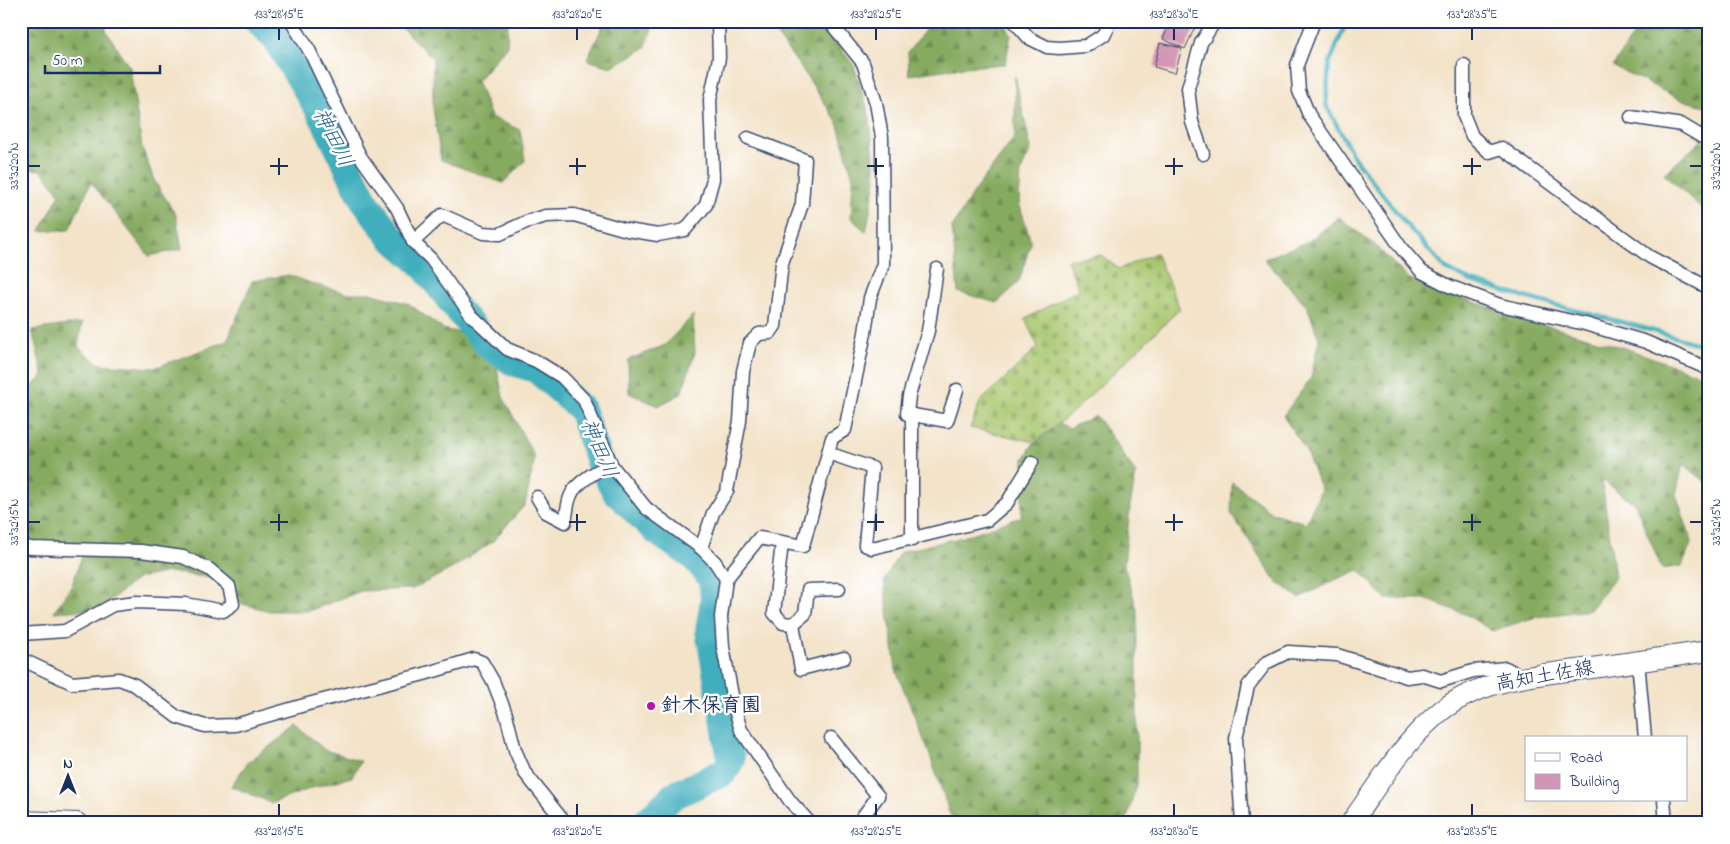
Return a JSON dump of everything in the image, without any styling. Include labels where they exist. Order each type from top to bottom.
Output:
[{"type":"main road","name":"高知土佐線","points":[[1351,823],[1408,742],[1436,715],[1455,702],[1485,688],[1523,678],[1709,651]]},
{"type":"main road","points":[[21,821],[77,823]]},
{"type":"street","points":[[292,21],[309,50],[360,156],[397,208],[413,242],[431,259],[471,315],[507,349],[536,361],[562,377],[584,400],[612,466],[646,508],[701,548],[715,562],[726,578]]},
{"type":"street","points":[[413,242],[442,215],[483,233],[500,234],[526,222],[546,216],[574,215],[627,230],[658,236],[685,230],[706,206],[713,179],[710,100],[719,58],[718,21]]},
{"type":"street","points":[[810,823],[790,801],[741,730],[734,706],[723,647],[721,617],[726,578],[759,538],[803,546],[832,438],[845,430],[865,333],[870,298],[883,264],[882,136],[876,104],[863,64],[829,21]]},
{"type":"street","points":[[1014,21],[1029,38],[1047,47],[1059,48],[1086,46],[1103,35],[1110,21]]},
{"type":"street","points":[[1203,154],[1192,122],[1188,88],[1201,43],[1215,21]]},
{"type":"street","points":[[1314,21],[1297,65],[1299,91],[1309,116],[1402,249],[1422,272],[1449,286],[1500,305],[1603,329],[1646,342],[1709,369]]},
{"type":"street","points":[[1464,65],[1464,116],[1472,136],[1488,152],[1502,148],[1650,257],[1709,288]]},
{"type":"street","points":[[1631,116],[1682,125],[1709,141]]},
{"type":"street","points":[[701,548],[713,513],[727,491],[740,421],[743,371],[750,343],[759,334],[770,333],[775,326],[782,263],[802,204],[805,160],[748,138]]},
{"type":"street","points":[[937,269],[928,331],[910,396],[907,414],[947,421],[957,390]]},
{"type":"street","points":[[912,416],[912,540]]},
{"type":"street","points":[[828,453],[872,468],[865,546],[872,548],[912,540],[987,520],[1007,503],[1032,462]]},
{"type":"street","points":[[537,497],[546,512],[565,522],[571,494],[583,481],[606,467],[612,466]]},
{"type":"street","points":[[782,543],[774,613],[783,623],[793,624],[805,614],[808,590],[839,589]]},
{"type":"street","points":[[21,545],[30,548],[141,551],[184,557],[209,569],[229,586],[233,604],[223,611],[186,604],[136,602],[113,605],[65,631],[21,634]]},
{"type":"street","points":[[793,624],[801,669],[844,658]]},
{"type":"street","points":[[1242,823],[1236,738],[1248,686],[1266,663],[1288,652],[1337,655],[1407,677],[1422,675],[1441,681],[1473,671],[1506,668],[1523,678]]},
{"type":"street","points":[[21,659],[72,683],[119,679],[135,686],[177,717],[205,726],[235,726],[308,704],[424,674],[474,658],[482,662],[493,681],[506,714],[515,750],[525,773],[566,823]]},
{"type":"street","points":[[1638,661],[1645,736]]},
{"type":"street","points":[[831,738],[878,796],[858,823]]},
{"type":"street","points":[[1664,802],[1666,823]]},
{"type":"green space","points":[[21,21],[103,21],[107,32],[130,68],[142,147],[154,180],[176,215],[182,249],[149,256],[91,182],[69,230],[40,231],[60,194],[41,170],[21,168]]},
{"type":"green space","points":[[395,21],[508,21],[507,46],[477,81],[491,117],[520,130],[525,161],[503,183],[441,160],[433,108],[433,59]]},
{"type":"green space","points":[[605,21],[655,21],[645,48],[611,67],[587,60]]},
{"type":"green space","points":[[766,21],[820,21],[854,66],[870,118],[876,180],[866,232],[851,218],[853,178],[837,122],[804,72]]},
{"type":"green space","points":[[954,21],[1003,21],[1011,35],[1005,64],[965,67],[909,75],[908,52],[926,29],[940,27]]},
{"type":"green space","points":[[1643,21],[1709,21],[1709,107],[1682,100],[1613,66]]},
{"type":"green space","points":[[1015,76],[1031,149],[1021,171],[1019,203],[1031,242],[1019,282],[997,303],[958,292],[952,227],[975,190],[1015,137]]},
{"type":"green space","points":[[1701,141],[1709,145],[1709,215],[1664,174]]},
{"type":"green space","points":[[1339,217],[1376,246],[1408,278],[1531,321],[1628,349],[1709,378],[1709,484],[1683,464],[1676,494],[1692,542],[1682,566],[1662,569],[1635,504],[1602,480],[1615,577],[1590,610],[1536,617],[1492,631],[1467,615],[1425,599],[1386,599],[1359,570],[1299,598],[1275,580],[1231,513],[1232,482],[1273,513],[1306,523],[1321,490],[1305,449],[1283,416],[1311,378],[1319,339],[1307,306],[1264,259],[1309,241]]},
{"type":"green space","points":[[1156,253],[1180,309],[1074,411],[1035,442],[970,428],[980,402],[1038,347],[1025,319],[1079,289],[1067,260],[1101,255],[1119,269]]},
{"type":"green space","points":[[289,275],[347,293],[370,293],[409,304],[443,329],[461,333],[494,353],[503,397],[535,458],[525,505],[492,542],[453,568],[413,589],[361,591],[309,611],[269,611],[239,603],[212,578],[169,572],[139,578],[99,609],[54,612],[72,585],[86,544],[21,546],[21,397],[43,375],[32,330],[82,323],[78,347],[100,364],[154,368],[227,341],[252,281]]},
{"type":"green space","points":[[693,315],[695,353],[681,394],[658,406],[629,393],[628,360],[665,345]]},
{"type":"green space","points":[[1096,416],[1136,474],[1130,507],[1124,565],[1137,609],[1137,781],[1126,823],[953,823],[929,753],[896,670],[884,581],[900,552],[963,537],[1021,517],[1024,459],[1048,419],[1069,428]]},
{"type":"green space","points":[[297,726],[325,750],[361,761],[352,777],[315,787],[272,803],[231,786],[248,762]]},
{"type":"building","points":[[1171,21],[1182,21],[1195,27],[1185,49],[1163,39]]},
{"type":"building","points":[[1188,21],[1205,21],[1201,28]]},
{"type":"building","points":[[1160,43],[1182,48],[1175,73],[1154,67]]},
{"type":"waterway","name":"神田川","points":[[258,21],[275,38],[322,115],[364,200],[391,237],[422,264],[456,308],[489,346],[513,362],[536,369],[581,409],[600,464],[616,492],[657,532],[694,557],[712,579],[714,600],[709,630],[731,760],[724,772],[673,796],[645,823]]},
{"type":"waterway","points":[[1347,21],[1329,64],[1326,105],[1355,159],[1404,222],[1446,269],[1469,280],[1516,295],[1709,347]]},
{"type":"place","name":"針木保育園","points":[[651,706]]}]
